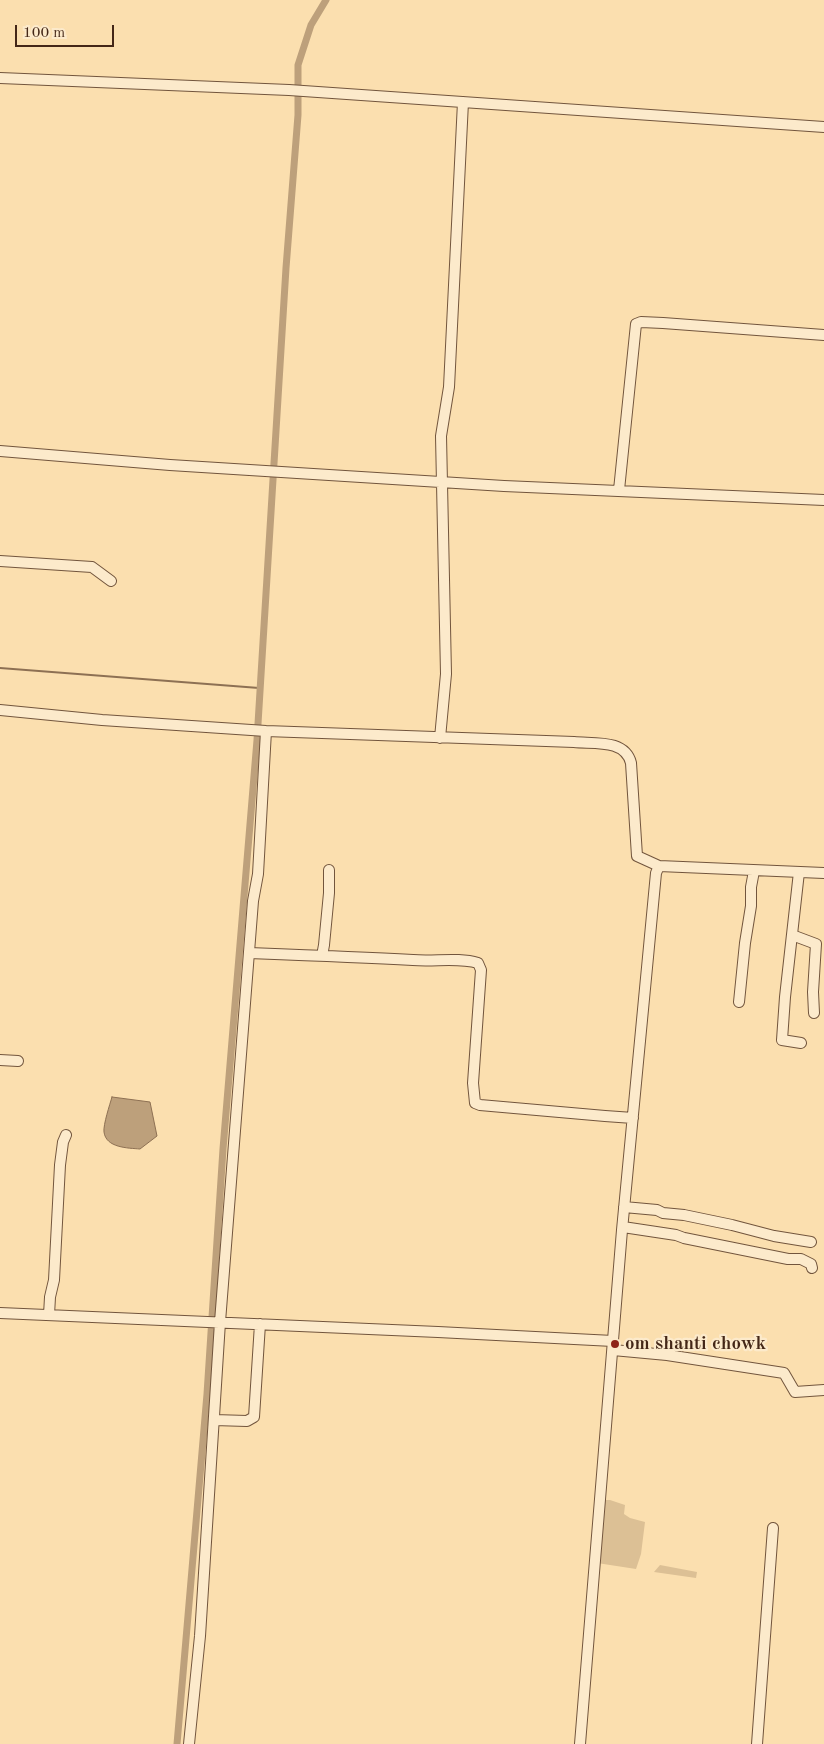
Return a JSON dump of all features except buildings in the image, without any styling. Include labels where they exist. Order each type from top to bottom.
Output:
[{"type":"street","points":[[0,78],[289,90],[824,127]]},
{"type":"street","points":[[440,738],[446,674],[441,436],[449,387],[463,102]]},
{"type":"street","points":[[619,490],[636,324],[642,322],[663,323],[824,335]]},
{"type":"street","points":[[0,451],[152,464],[504,486],[824,500]]},
{"type":"street","points":[[0,561],[92,567],[112,581]]},
{"type":"street","points":[[0,710],[102,720],[259,731],[574,742],[619,746],[626,751],[631,763],[637,856],[659,866],[824,873]]},
{"type":"street","points":[[189,1744],[200,1636],[220,1322],[253,901],[258,874],[259,731]]},
{"type":"street","points":[[580,1744],[622,1227],[656,873],[659,866]]},
{"type":"street","points":[[322,956],[329,894],[329,870]]},
{"type":"street","points":[[739,1002],[754,871]]},
{"type":"street","points":[[799,872],[782,1040],[801,1043]]},
{"type":"street","points":[[792,935],[816,944],[813,992],[814,1013]]},
{"type":"street","points":[[250,953],[416,961],[469,961],[478,963],[481,970],[473,1076],[473,1101],[480,1105],[633,1118]]},
{"type":"street","points":[[0,1060],[18,1061]]},
{"type":"street","points":[[49,1315],[50,1297],[54,1280],[60,1165],[63,1142],[66,1136]]},
{"type":"street","points":[[624,1207],[684,1215],[774,1236],[811,1242]]},
{"type":"street","points":[[622,1227],[676,1235],[788,1259],[801,1259],[812,1264],[812,1268]]},
{"type":"street","points":[[0,1313],[260,1324],[613,1345],[784,1373],[795,1392],[824,1390]]},
{"type":"street","points":[[214,1420],[247,1421],[254,1417],[260,1324]]},
{"type":"street","points":[[757,1744],[773,1528]]},
{"type":"shaded area","points":[[112,1097],[150,1102],[157,1136],[140,1149],[118,1146],[109,1141],[104,1129]]},
{"type":"shaded area","points":[[601,1500],[610,1500],[625,1505],[624,1514],[630,1518],[645,1522],[641,1554],[636,1569],[597,1563]]},
{"type":"shaded area","points":[[660,1565],[697,1572],[696,1578],[654,1572]]},
{"type":"waterway","points":[[177,1744],[207,1394],[223,1149],[257,740],[286,268],[298,115],[298,65],[311,25],[326,0]]},
{"type":"waterway","points":[[0,668],[259,688]]},
{"type":"place","name":"om shanti chowk","points":[[615,1344]]}]
